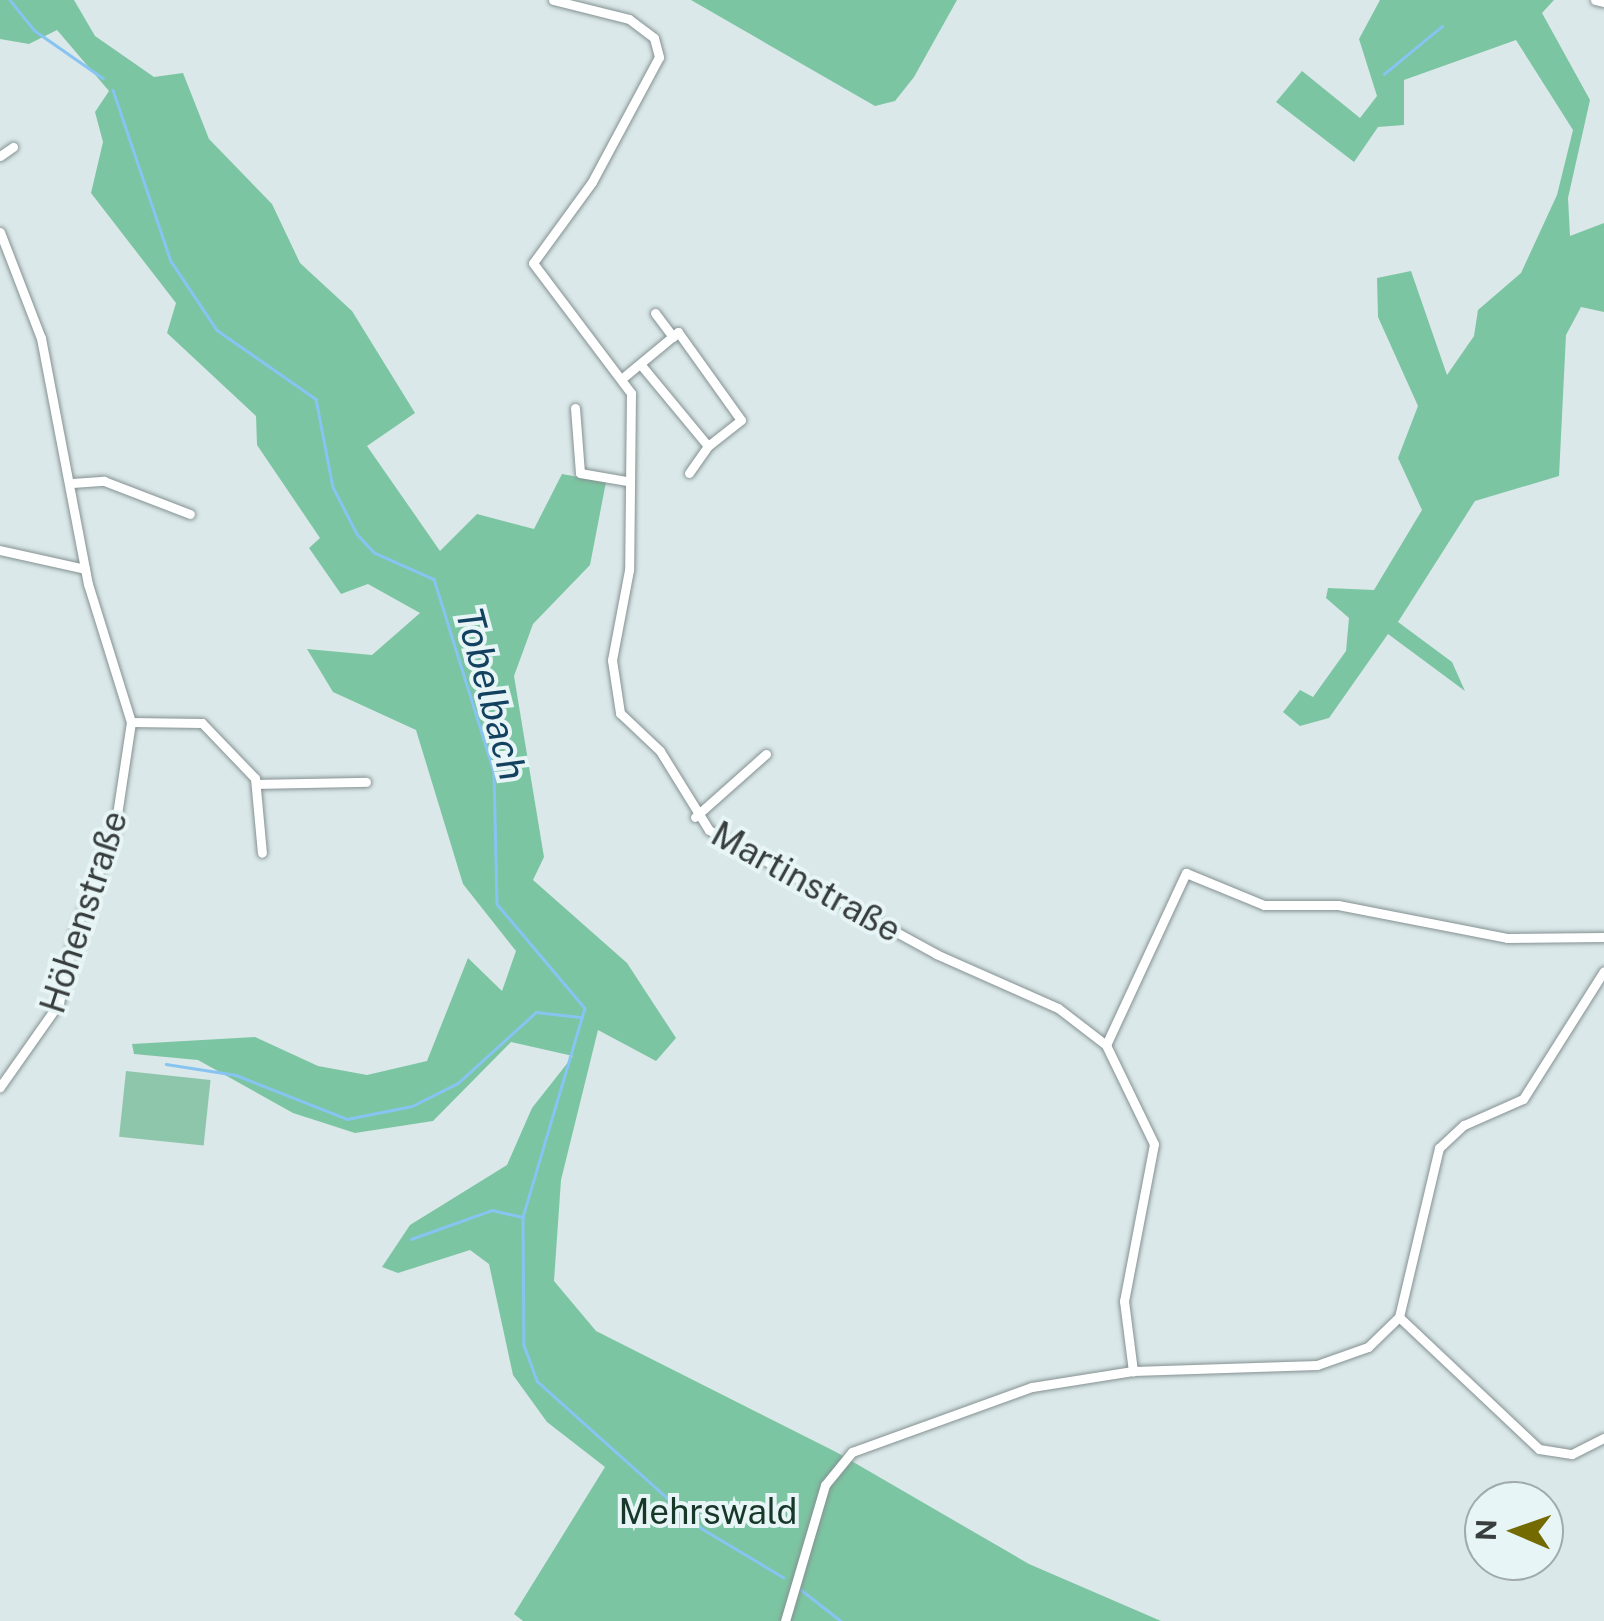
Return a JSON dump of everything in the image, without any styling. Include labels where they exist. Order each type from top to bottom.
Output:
[{"type":"street","points":[[553,0],[629,19],[658,46],[656,77],[533,263],[540,283],[625,376],[673,336]]},
{"type":"street","points":[[1595,0],[1604,2]]},
{"type":"street","points":[[0,156],[14,147]]},
{"type":"street","points":[[0,232],[32,305],[72,483],[85,569],[131,722],[202,723],[257,784],[262,853]]},
{"type":"street","points":[[656,313],[740,408],[741,420],[708,446],[689,473]]},
{"type":"street","points":[[641,365],[708,446]]},
{"type":"street","name":"Martinstraße","points":[[625,376],[627,481],[617,706],[660,751],[695,817],[886,928],[1058,1008],[1106,1045],[1154,1144],[1124,1301],[1133,1371]]},
{"type":"street","points":[[576,408],[580,473],[627,481]]},
{"type":"street","points":[[72,483],[104,482],[190,514]]},
{"type":"street","points":[[0,550],[85,569]]},
{"type":"street","name":"Höhenstraße","points":[[0,1087],[59,1003],[74,930],[111,844],[131,722]]},
{"type":"street","points":[[695,817],[766,754]]},
{"type":"street","points":[[257,784],[366,782]]},
{"type":"street","points":[[1106,1045],[1186,873],[1264,904],[1338,906],[1506,938],[1604,937]]},
{"type":"street","points":[[785,1621],[825,1485],[852,1452],[998,1396],[1133,1371],[1254,1374],[1317,1365],[1368,1347],[1399,1317],[1439,1148],[1464,1124],[1523,1099],[1604,971]]},
{"type":"street","points":[[1399,1317],[1539,1449],[1572,1454],[1604,1438]]},
{"type":"green space","name":"Mehrswald","points":[[0,0],[74,0],[95,36],[154,77],[183,73],[209,139],[272,204],[300,263],[352,311],[415,413],[367,446],[440,551],[477,514],[534,529],[562,474],[606,482],[590,565],[533,624],[514,676],[544,857],[533,880],[627,963],[676,1038],[656,1061],[598,1030],[561,1180],[554,1281],[596,1331],[836,1452],[1029,1564],[1161,1621],[523,1621],[514,1614],[605,1467],[547,1422],[513,1375],[489,1264],[470,1250],[398,1273],[382,1267],[410,1225],[507,1165],[532,1108],[573,1056],[511,1042],[433,1121],[355,1133],[293,1113],[198,1060],[134,1054],[132,1044],[255,1037],[318,1066],[367,1075],[427,1061],[468,958],[502,991],[516,951],[463,884],[416,730],[333,692],[307,649],[372,655],[420,613],[368,584],[341,594],[309,548],[320,538],[257,445],[256,416],[167,333],[176,303],[91,193],[103,142],[95,112],[109,91],[57,30],[29,44],[0,39]]},
{"type":"green space","points":[[691,0],[957,0],[914,77],[895,101],[875,106]]},
{"type":"green space","points":[[1380,0],[1554,0],[1542,13],[1590,100],[1568,198],[1570,236],[1604,223],[1604,312],[1581,307],[1566,335],[1559,476],[1475,501],[1398,622],[1452,662],[1465,691],[1388,634],[1329,718],[1300,726],[1283,712],[1300,690],[1313,697],[1346,651],[1349,618],[1326,598],[1328,588],[1374,590],[1422,510],[1398,458],[1418,406],[1378,317],[1377,278],[1411,271],[1447,375],[1474,336],[1478,310],[1521,273],[1557,195],[1573,130],[1516,40],[1404,80],[1404,125],[1378,127],[1354,162],[1276,102],[1302,71],[1360,118],[1377,96],[1359,39]]},
{"type":"green space","points":[[126,1071],[211,1080],[204,1146],[119,1137]]},
{"type":"waterway","name":"Tobelbach","points":[[10,0],[34,30],[103,78]]},
{"type":"waterway","points":[[1384,74],[1442,26]]},
{"type":"waterway","name":"Tobelbach","points":[[113,90],[171,261],[217,330],[316,399],[333,487],[357,534],[375,553],[434,579],[494,772],[497,904],[585,1008],[523,1217],[524,1345],[537,1381],[701,1528],[783,1577]]},
{"type":"waterway","points":[[166,1064],[236,1075],[347,1119],[412,1106],[458,1083],[536,1012],[580,1017]]},
{"type":"waterway","points":[[411,1239],[492,1210],[523,1217]]},
{"type":"waterway","name":"Tobelbach","points":[[799,1588],[841,1621]]}]
